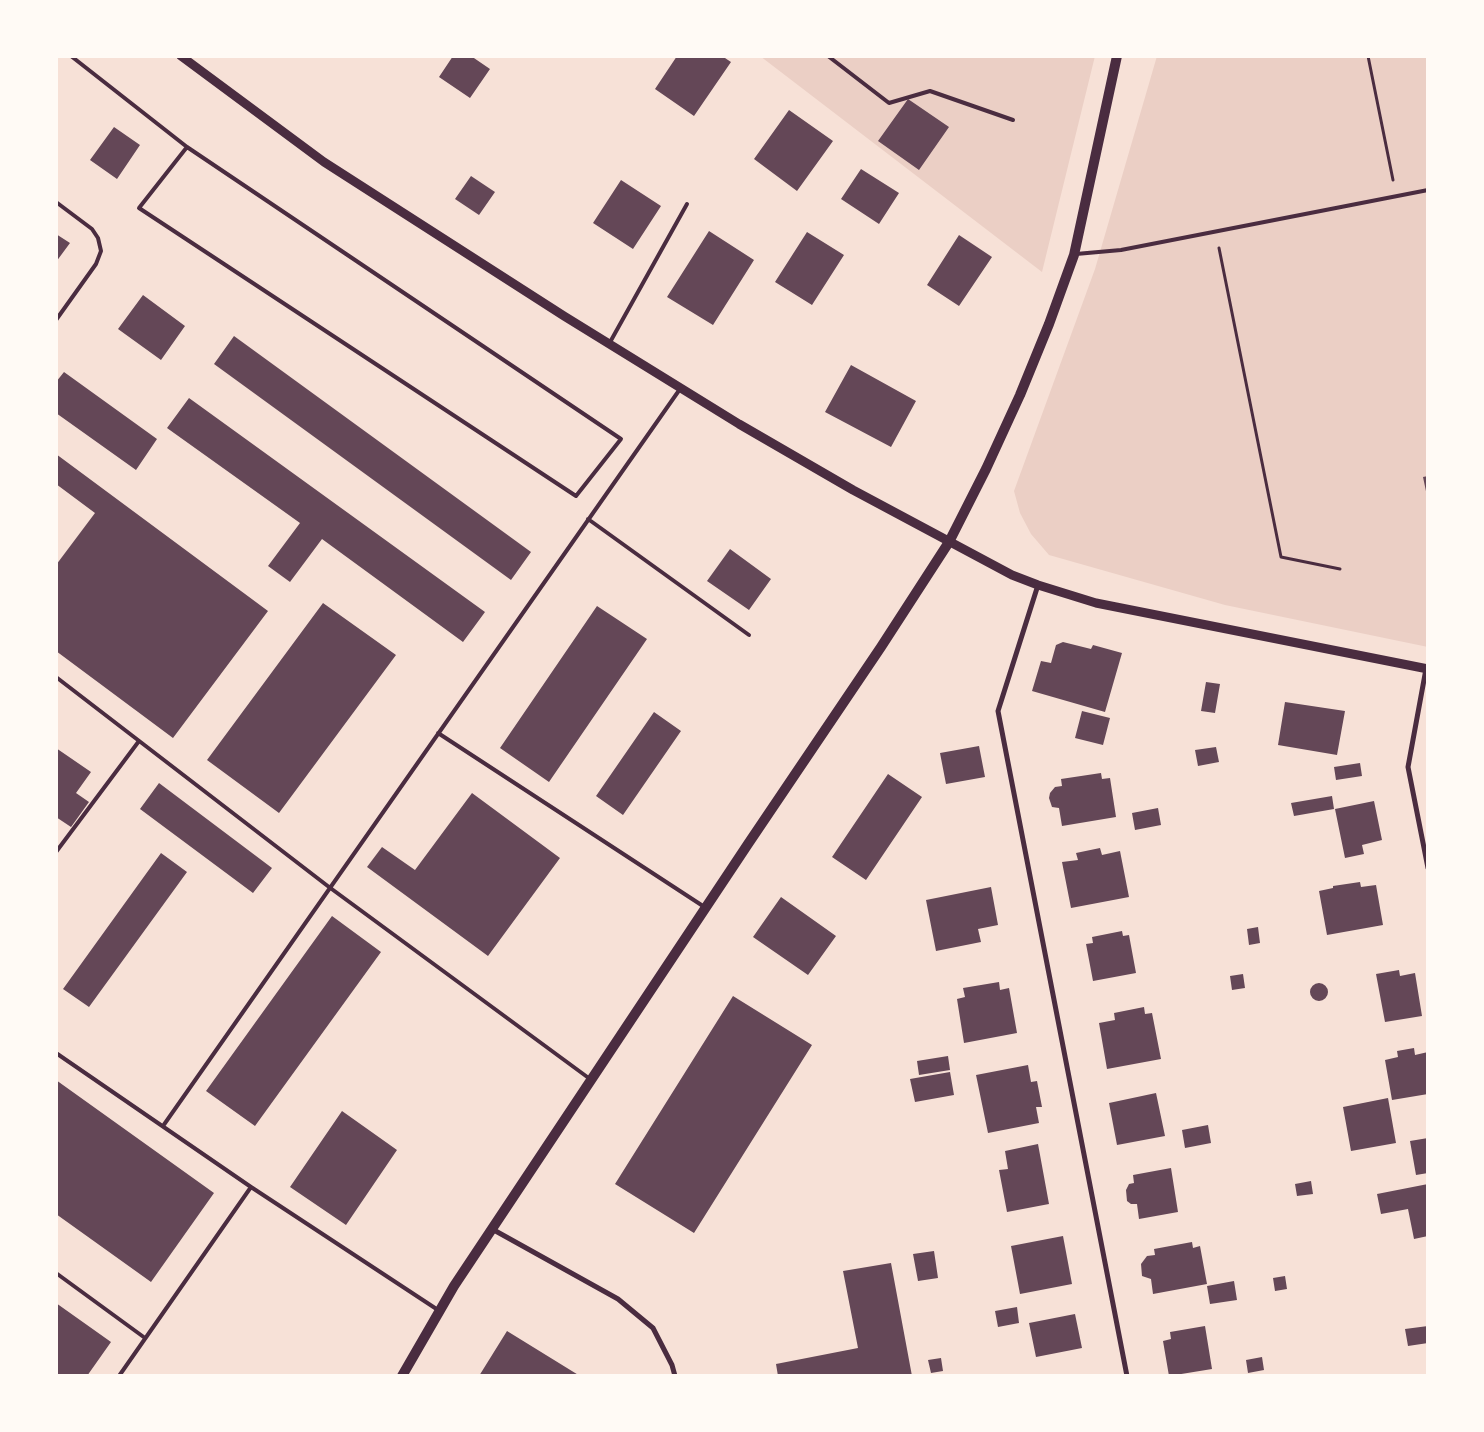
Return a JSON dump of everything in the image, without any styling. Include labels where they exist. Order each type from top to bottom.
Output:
[{"type":"main road","points":[[402,1376],[454,1286],[881,647],[949,542],[986,469],[1020,395],[1049,324],[1074,255],[1117,56]]},
{"type":"street","points":[[181,56],[324,162],[609,344],[739,424],[853,490],[1012,575],[1096,603],[1427,669],[1408,767],[1428,868]]},
{"type":"street","points":[[1038,585],[998,711],[1127,1376]]},
{"type":"street","points":[[492,1229],[618,1298],[653,1328],[672,1365],[675,1376]]},
{"type":"lane","points":[[71,56],[187,147],[621,439],[576,496],[139,208],[187,147]]},
{"type":"lane","points":[[828,56],[889,103],[930,91],[1013,120]]},
{"type":"lane","points":[[1074,255],[1121,250],[1428,190]]},
{"type":"lane","points":[[56,202],[92,229],[98,238],[101,251],[96,264],[56,320]]},
{"type":"lane","points":[[609,344],[688,204]]},
{"type":"lane","points":[[163,1126],[680,388]]},
{"type":"lane","points":[[588,519],[749,635]]},
{"type":"lane","points":[[56,678],[329,887],[592,1080]]},
{"type":"lane","points":[[438,733],[706,908]]},
{"type":"lane","points":[[56,852],[139,742]]},
{"type":"lane","points":[[56,1053],[251,1187],[440,1311]]},
{"type":"lane","points":[[119,1376],[251,1187]]},
{"type":"lane","points":[[56,1273],[145,1338]]},
{"type":"path","points":[[1368,56],[1396,196]]},
{"type":"path","points":[[1216,231],[1282,557],[1340,569]]},
{"type":"shaded area","points":[[760,56],[1095,56],[1042,272]]},
{"type":"shaded area","points":[[1157,56],[1428,56],[1428,647],[1225,605],[1049,555],[1031,534],[1020,513],[1014,491],[1095,269]]},
{"type":"building","points":[[453,56],[471,56],[490,69],[470,98],[439,77]]},
{"type":"building","points":[[677,56],[722,56],[731,62],[694,116],[655,89]]},
{"type":"building","points":[[908,99],[949,127],[919,170],[878,141]]},
{"type":"building","points":[[789,110],[833,141],[797,191],[754,159]]},
{"type":"building","points":[[114,127],[140,145],[117,179],[90,160]]},
{"type":"building","points":[[861,169],[899,193],[879,224],[841,199]]},
{"type":"building","points":[[471,176],[495,192],[479,215],[455,199]]},
{"type":"building","points":[[621,180],[661,206],[633,249],[593,223]]},
{"type":"building","points":[[709,231],[754,260],[713,325],[667,297]]},
{"type":"building","points":[[807,232],[844,255],[812,305],[775,282]]},
{"type":"building","points":[[56,234],[70,243],[56,262]]},
{"type":"building","points":[[959,235],[992,257],[959,306],[927,285]]},
{"type":"building","points":[[143,295],[185,326],[161,360],[118,329]]},
{"type":"building","points":[[234,336],[531,552],[511,580],[214,364]]},
{"type":"building","points":[[851,365],[916,401],[891,447],[825,412]]},
{"type":"building","points":[[64,372],[157,439],[136,470],[56,413],[56,382]]},
{"type":"building","points":[[189,398],[485,612],[463,642],[322,539],[290,582],[268,566],[300,523],[167,428]]},
{"type":"building","points":[[56,454],[268,611],[173,738],[56,651],[56,565],[95,513],[56,484]]},
{"type":"building","points":[[1428,476],[1428,496],[1427,496],[1423,477]]},
{"type":"building","points":[[730,549],[771,579],[749,610],[707,581]]},
{"type":"building","points":[[323,603],[396,655],[279,813],[207,760]]},
{"type":"building","points":[[597,606],[647,639],[549,782],[500,748]]},
{"type":"building","points":[[1063,642],[1091,649],[1093,645],[1122,653],[1105,712],[1032,691],[1041,661],[1051,663],[1056,645]]},
{"type":"building","points":[[1206,682],[1220,684],[1215,713],[1201,711]]},
{"type":"building","points":[[1285,702],[1345,711],[1337,755],[1278,745]]},
{"type":"building","points":[[1082,711],[1110,718],[1103,745],[1075,738]]},
{"type":"building","points":[[654,712],[681,731],[623,815],[596,796]]},
{"type":"building","points":[[979,746],[985,777],[946,784],[940,753]]},
{"type":"building","points":[[1216,747],[1219,762],[1198,766],[1195,750]]},
{"type":"building","points":[[56,748],[91,772],[76,793],[89,802],[71,827],[56,817]]},
{"type":"building","points":[[1360,763],[1362,776],[1336,780],[1334,767]]},
{"type":"building","points":[[1101,773],[1102,779],[1110,778],[1116,817],[1062,826],[1059,808],[1052,807],[1049,798],[1050,793],[1055,787],[1062,786],[1061,779]]},
{"type":"building","points":[[888,774],[922,797],[866,880],[832,857]]},
{"type":"building","points":[[159,783],[272,868],[253,893],[140,809]]},
{"type":"building","points":[[472,793],[560,858],[488,956],[367,867],[382,847],[415,870]]},
{"type":"building","points":[[1332,796],[1334,809],[1294,816],[1291,803]]},
{"type":"building","points":[[1374,801],[1382,840],[1362,845],[1364,854],[1345,858],[1335,809]]},
{"type":"building","points":[[1158,808],[1161,825],[1135,830],[1132,813]]},
{"type":"building","points":[[1100,848],[1102,855],[1120,851],[1129,897],[1071,908],[1062,862],[1078,860],[1076,853]]},
{"type":"building","points":[[161,853],[187,872],[89,1007],[63,989]]},
{"type":"building","points":[[1360,882],[1361,887],[1376,885],[1383,925],[1327,935],[1319,891],[1333,888],[1333,886]]},
{"type":"building","points":[[991,887],[998,925],[978,929],[981,942],[936,951],[926,900]]},
{"type":"building","points":[[781,897],[836,936],[808,975],[753,937]]},
{"type":"building","points":[[332,916],[381,952],[255,1126],[206,1091]]},
{"type":"building","points":[[1258,927],[1260,943],[1249,945],[1247,929]]},
{"type":"building","points":[[1122,931],[1123,936],[1129,935],[1136,973],[1093,981],[1086,944],[1093,943],[1092,937]]},
{"type":"building","points":[[1399,970],[1400,976],[1415,973],[1422,1016],[1385,1022],[1376,974]]},
{"type":"building","points":[[1243,974],[1245,988],[1232,990],[1230,976]]},
{"type":"building","points":[[999,982],[1000,990],[1009,988],[1017,1033],[964,1043],[957,999],[965,997],[963,988]]},
{"type":"building","points":[[1319,983],[1325,986],[1328,992],[1325,998],[1319,1001],[1313,998],[1310,992],[1313,986]]},
{"type":"building","points":[[733,996],[812,1045],[694,1233],[615,1184]]},
{"type":"building","points":[[1144,1007],[1145,1014],[1152,1013],[1161,1059],[1107,1069],[1099,1023],[1115,1020],[1114,1013]]},
{"type":"building","points":[[1414,1048],[1415,1055],[1428,1052],[1428,1094],[1392,1100],[1385,1060],[1398,1057],[1397,1051]]},
{"type":"building","points":[[948,1056],[950,1070],[919,1075],[917,1061]]},
{"type":"building","points":[[1028,1065],[1031,1082],[1037,1081],[1042,1107],[1036,1107],[1039,1123],[988,1133],[976,1075]]},
{"type":"building","points":[[950,1072],[954,1095],[915,1102],[910,1079]]},
{"type":"building","points":[[56,1080],[214,1193],[151,1282],[56,1214]]},
{"type":"building","points":[[1156,1093],[1165,1136],[1117,1145],[1109,1103]]},
{"type":"building","points":[[1388,1098],[1396,1143],[1351,1151],[1343,1107]]},
{"type":"building","points":[[342,1111],[397,1150],[346,1225],[290,1187]]},
{"type":"building","points":[[1208,1125],[1211,1143],[1185,1148],[1182,1130]]},
{"type":"building","points":[[1428,1138],[1428,1173],[1416,1175],[1410,1141]]},
{"type":"building","points":[[1038,1144],[1049,1204],[1007,1212],[999,1170],[1008,1169],[1005,1151]]},
{"type":"building","points":[[1171,1168],[1178,1212],[1139,1219],[1137,1204],[1131,1204],[1127,1201],[1126,1190],[1129,1184],[1134,1183],[1133,1175]]},
{"type":"building","points":[[1311,1181],[1313,1194],[1297,1196],[1295,1184]]},
{"type":"building","points":[[1428,1184],[1428,1236],[1414,1239],[1408,1209],[1381,1214],[1377,1194]]},
{"type":"building","points":[[1063,1236],[1072,1284],[1020,1294],[1011,1246]]},
{"type":"building","points":[[1192,1242],[1193,1248],[1200,1246],[1207,1284],[1153,1294],[1151,1279],[1142,1276],[1141,1264],[1147,1256],[1155,1255],[1154,1249]]},
{"type":"building","points":[[934,1251],[938,1278],[918,1281],[913,1254]]},
{"type":"building","points":[[891,1263],[912,1376],[778,1376],[776,1364],[858,1348],[843,1271]]},
{"type":"building","points":[[1285,1276],[1287,1289],[1275,1291],[1273,1278]]},
{"type":"building","points":[[1234,1281],[1237,1300],[1210,1304],[1207,1286]]},
{"type":"building","points":[[56,1303],[111,1342],[87,1376],[56,1376]]},
{"type":"building","points":[[1017,1307],[1019,1323],[998,1327],[995,1311]]},
{"type":"building","points":[[1075,1314],[1082,1348],[1036,1357],[1029,1323]]},
{"type":"building","points":[[1205,1326],[1212,1369],[1169,1376],[1163,1341],[1171,1339],[1170,1332]]},
{"type":"building","points":[[1428,1326],[1428,1343],[1408,1346],[1405,1329]]},
{"type":"building","points":[[507,1331],[580,1376],[479,1376]]},
{"type":"building","points":[[1262,1357],[1264,1370],[1248,1373],[1246,1360]]},
{"type":"building","points":[[941,1358],[943,1371],[931,1373],[928,1360]]}]
